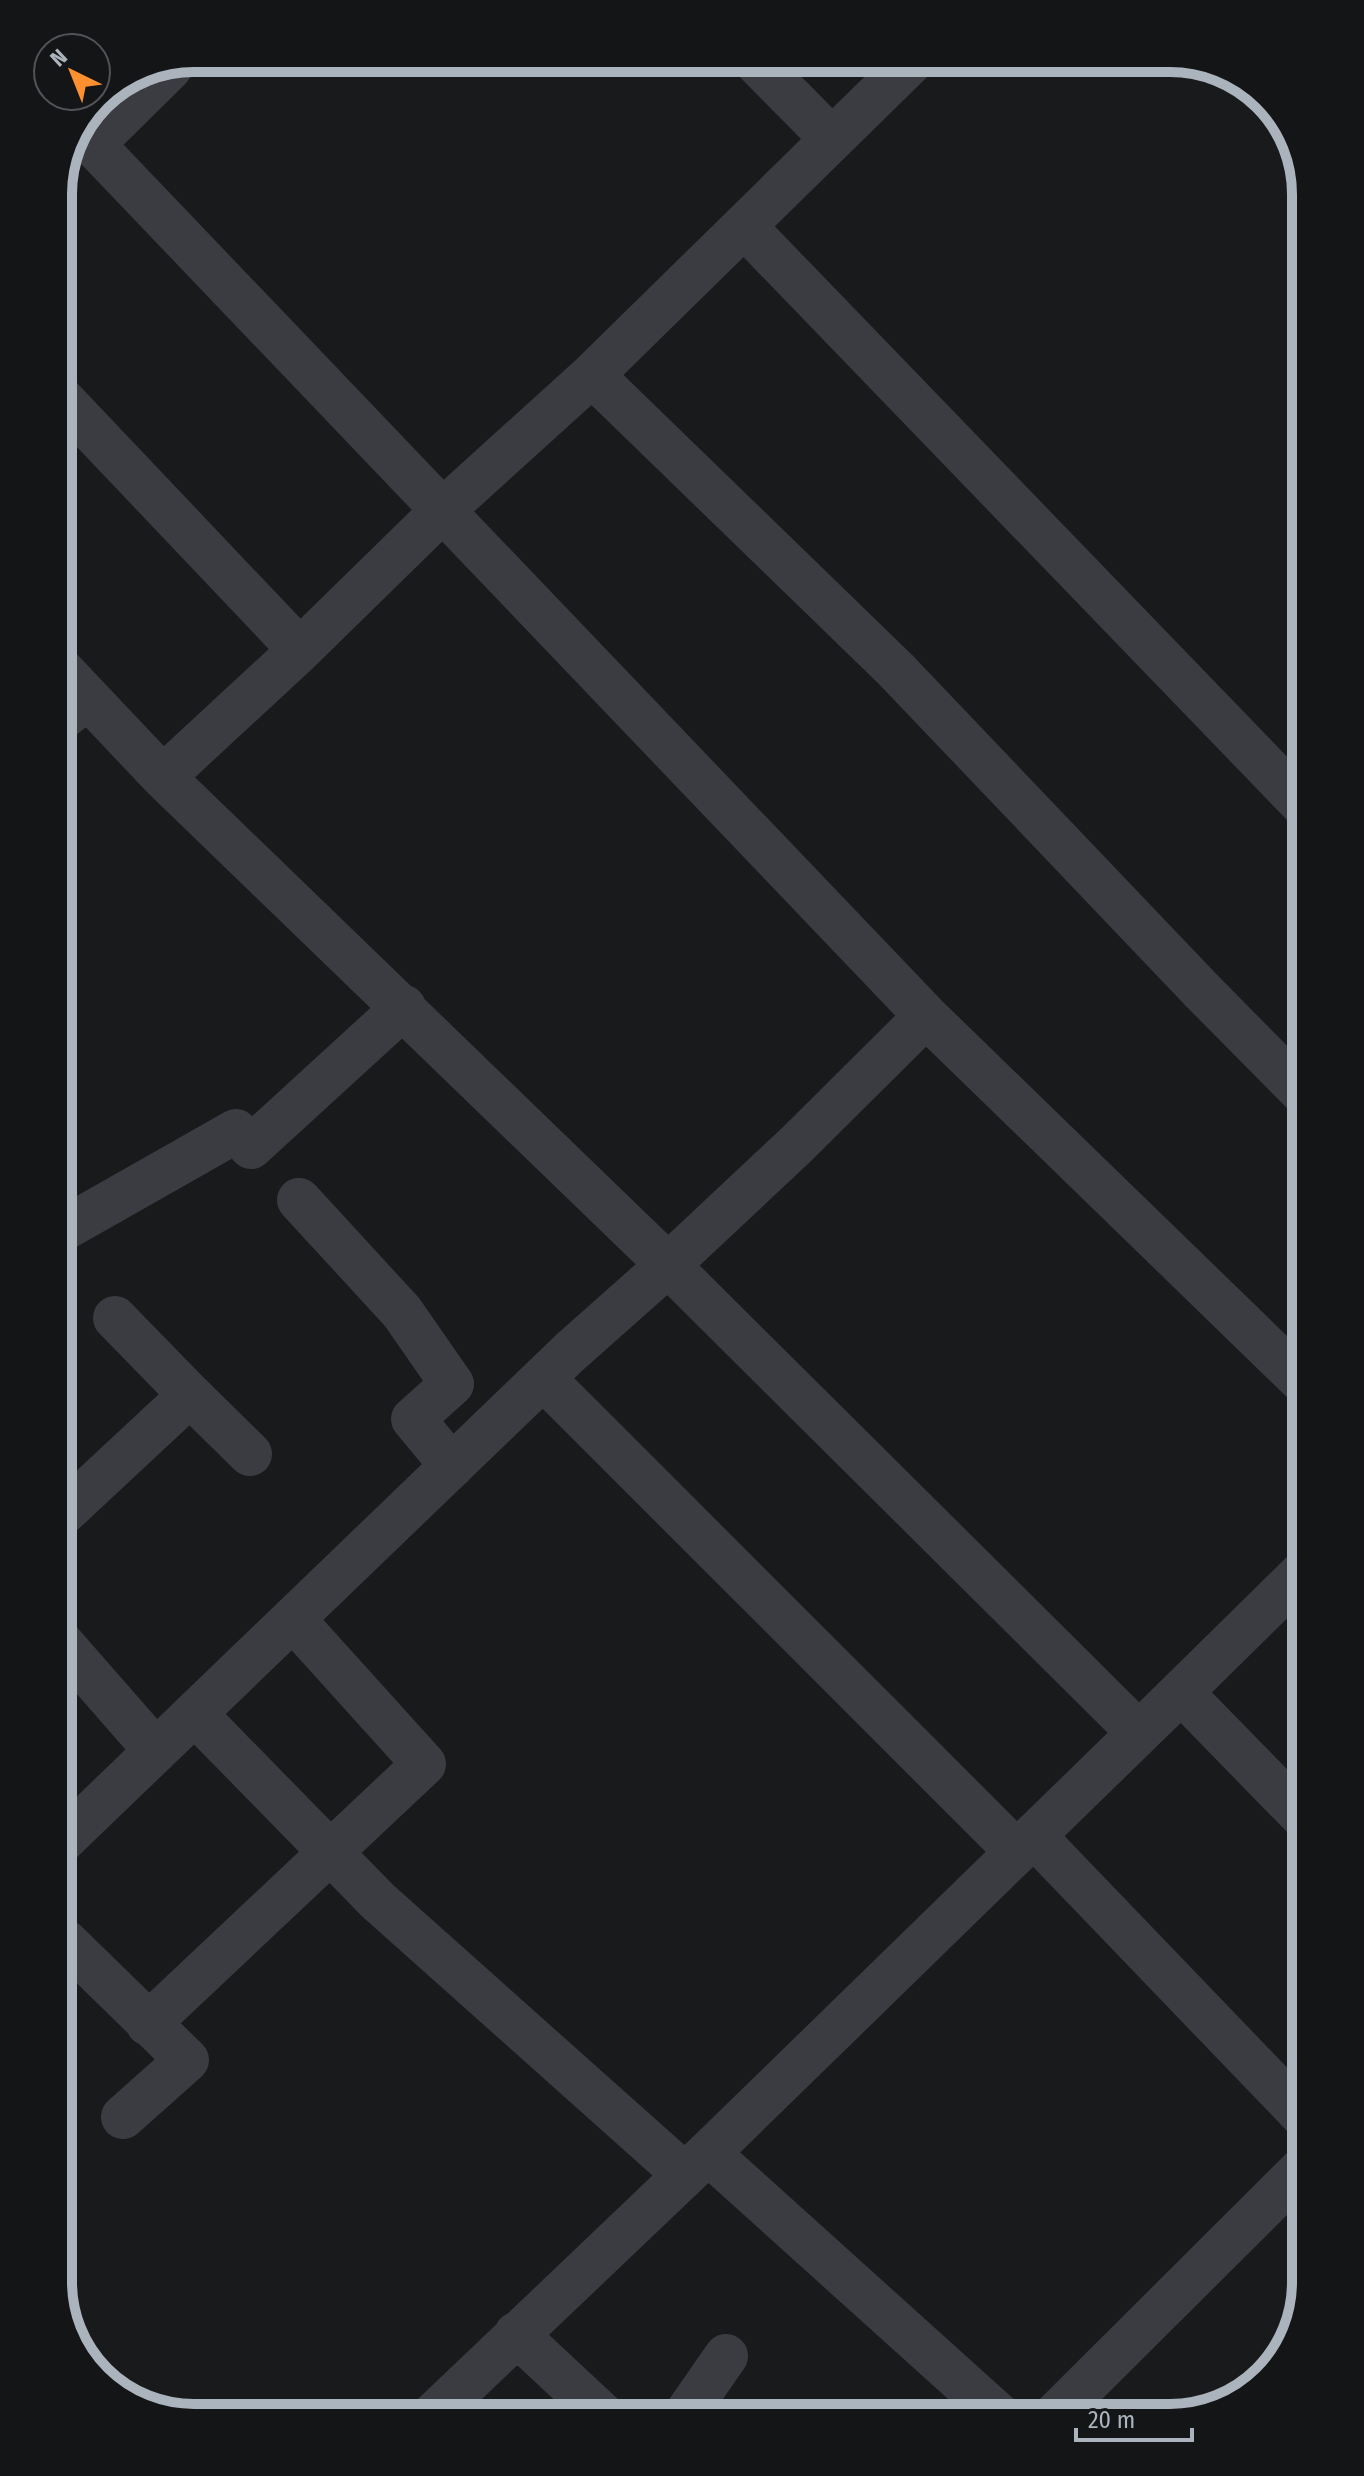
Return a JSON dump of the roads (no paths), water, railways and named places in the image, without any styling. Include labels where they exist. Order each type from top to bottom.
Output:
[{"type":"street","points":[[766,72],[832,139]]},
{"type":"street","points":[[163,777],[300,650],[443,510],[592,375],[901,72]]},
{"type":"street","points":[[159,77],[88,138],[926,1016],[1292,1371]]},
{"type":"street","points":[[744,226],[1292,794]]},
{"type":"street","points":[[592,375],[896,670],[1292,1082]]},
{"type":"street","points":[[72,410],[300,650]]},
{"type":"street","points":[[73,710],[163,777],[404,1007],[1139,1733]]},
{"type":"street","points":[[72,1225],[236,1131],[251,1147],[404,1007]]},
{"type":"street","points":[[72,1832],[543,1378],[796,1145],[926,1016]]},
{"type":"street","points":[[299,1200],[402,1312],[452,1384],[413,1419],[452,1466]]},
{"type":"street","points":[[115,1318],[250,1454]]},
{"type":"street","points":[[543,1378],[1292,2105]]},
{"type":"street","points":[[72,1505],[190,1395]]},
{"type":"street","points":[[444,2404],[697,2164],[1292,1583]]},
{"type":"street","points":[[148,2024],[424,1764],[293,1619]]},
{"type":"street","points":[[72,1655],[156,1751]]},
{"type":"street","points":[[1181,1692],[1292,1806]]},
{"type":"street","points":[[195,1714],[378,1901],[985,2404]]},
{"type":"street","points":[[72,1948],[187,2060],[123,2117]]},
{"type":"street","points":[[1066,2404],[1292,2179]]},
{"type":"street","points":[[516,2334],[591,2404]]},
{"type":"street","points":[[693,2404],[726,2356]]}]
